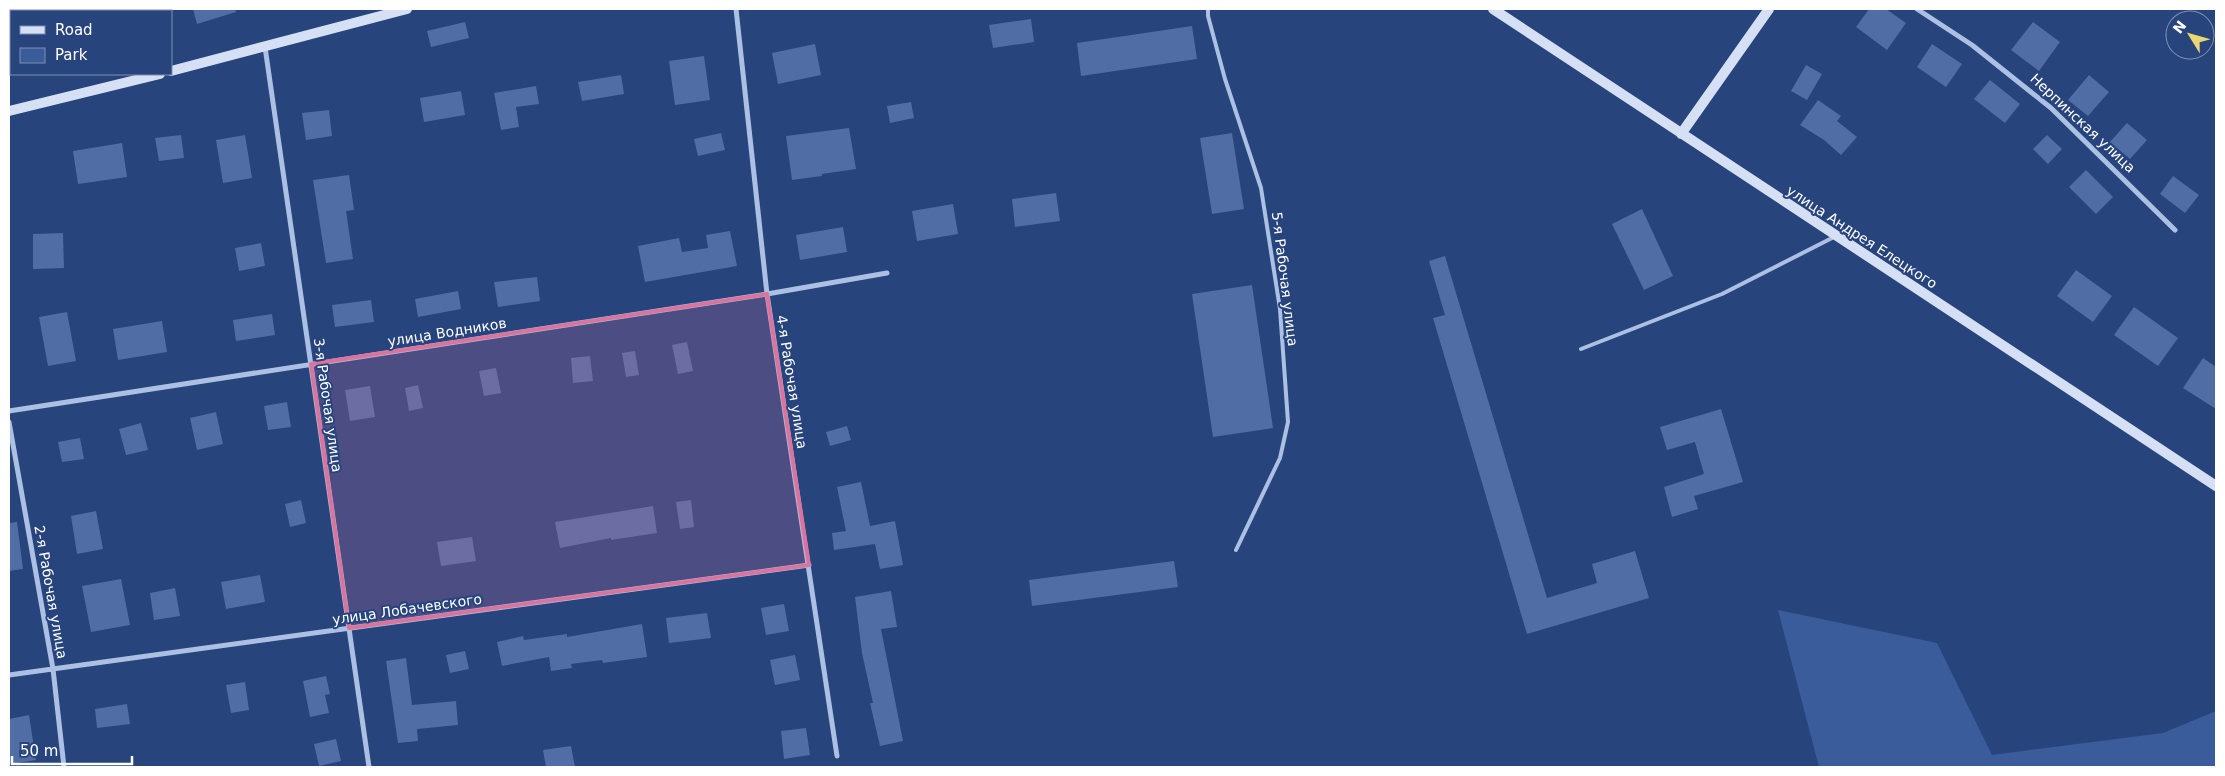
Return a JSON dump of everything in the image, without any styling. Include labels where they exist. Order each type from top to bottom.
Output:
[{"type":"main road","points":[[172,71],[407,9]]},
{"type":"main road","name":"улица Андрея Елецкого","points":[[1494,9],[2216,486]]},
{"type":"main road","points":[[1681,134],[1769,9]]},
{"type":"main road","points":[[9,111],[156,75]]},
{"type":"street","name":"4-я Рабочая улица","points":[[736,9],[767,294],[837,756]]},
{"type":"street","name":"Нерпинская улица","points":[[1917,9],[1972,45],[2051,108],[2176,230]]},
{"type":"street","name":"3-я Рабочая улица","points":[[265,47],[369,767]]},
{"type":"street","name":"улица Водников","points":[[9,411],[767,294],[887,273]]},
{"type":"street","name":"2-я Рабочая улица","points":[[9,422],[53,668],[64,767]]},
{"type":"street","name":"улица Лобачевского","points":[[9,675],[809,565]]},
{"type":"lane","name":"5-я Рабочая улица","points":[[1208,9],[1208,16],[1225,79],[1261,188],[1280,309],[1288,422],[1280,458],[1236,550]]},
{"type":"lane","points":[[1581,349],[1722,294],[1836,236]]},
{"type":"highlighted area","points":[[767,294],[809,565],[349,628],[311,364]]},
{"type":"green space","points":[[1778,610],[1937,643],[1992,755],[2163,733],[2216,711],[2216,767],[1819,767]]},
{"type":"building","points":[[193,9],[235,9],[236,12],[197,24]]},
{"type":"building","points":[[1869,9],[1886,9],[1906,23],[1887,50],[1856,27]]},
{"type":"building","points":[[1031,19],[1034,42],[993,48],[989,25]]},
{"type":"building","points":[[465,22],[469,38],[431,47],[427,31]]},
{"type":"building","points":[[2033,22],[2060,42],[2039,71],[2011,50]]},
{"type":"building","points":[[1192,26],[1197,59],[1081,76],[1077,43]]},
{"type":"building","points":[[815,44],[821,75],[778,84],[772,53]]},
{"type":"building","points":[[1932,44],[1962,64],[1946,87],[1917,67]]},
{"type":"building","points":[[704,56],[710,100],[675,105],[669,61]]},
{"type":"building","points":[[1806,65],[1822,74],[1807,100],[1791,91]]},
{"type":"building","points":[[621,75],[624,94],[582,101],[578,82]]},
{"type":"building","points":[[2089,75],[2109,92],[2088,116],[2068,100]]},
{"type":"building","points":[[1990,80],[2020,104],[2005,123],[1974,99]]},
{"type":"building","points":[[536,86],[539,104],[516,107],[519,127],[501,130],[494,93]]},
{"type":"building","points":[[461,91],[465,115],[424,122],[420,98]]},
{"type":"building","points":[[1818,100],[1841,116],[1837,121],[1857,137],[1841,155],[1824,140],[1800,125]]},
{"type":"building","points":[[911,102],[914,118],[890,123],[887,106]]},
{"type":"building","points":[[329,110],[332,136],[306,140],[302,113]]},
{"type":"building","points":[[2127,123],[2147,140],[2130,159],[2110,142]]},
{"type":"building","points":[[849,128],[856,169],[792,180],[786,136]]},
{"type":"building","points":[[721,133],[725,150],[698,156],[694,139]]},
{"type":"building","points":[[1232,133],[1244,209],[1212,214],[1200,138]]},
{"type":"building","points":[[181,135],[184,158],[159,161],[155,138]]},
{"type":"building","points":[[245,135],[252,178],[223,183],[216,140]]},
{"type":"building","points":[[2047,135],[2062,149],[2048,164],[2033,149]]},
{"type":"building","points":[[122,143],[127,177],[78,184],[73,151]]},
{"type":"building","points":[[2086,170],[2113,197],[2096,214],[2069,187]]},
{"type":"building","points":[[349,175],[354,210],[346,211],[353,259],[326,263],[313,180]]},
{"type":"building","points":[[2173,176],[2199,195],[2185,213],[2160,194]]},
{"type":"building","points":[[1056,193],[1060,221],[1015,227],[1012,199]]},
{"type":"building","points":[[953,204],[958,234],[917,241],[912,211]]},
{"type":"building","points":[[1642,209],[1673,276],[1644,290],[1612,224]]},
{"type":"building","points":[[843,227],[847,252],[800,260],[796,235]]},
{"type":"building","points":[[730,231],[737,266],[645,282],[638,246],[679,238],[682,252],[708,248],[706,235]]},
{"type":"building","points":[[63,233],[64,268],[33,269],[33,234]]},
{"type":"building","points":[[261,243],[265,266],[239,271],[235,248]]},
{"type":"building","points":[[1445,256],[1547,598],[1597,583],[1592,564],[1635,551],[1649,598],[1527,634],[1433,318],[1445,315],[1429,261]]},
{"type":"building","points":[[2076,270],[2112,296],[2093,322],[2057,296]]},
{"type":"building","points":[[537,277],[540,301],[498,307],[494,282]]},
{"type":"building","points":[[1252,285],[1273,428],[1213,437],[1192,294]]},
{"type":"building","points":[[458,291],[461,309],[418,317],[415,299]]},
{"type":"building","points":[[371,300],[374,322],[335,327],[332,305]]},
{"type":"building","points":[[2134,307],[2178,338],[2158,366],[2114,335]]},
{"type":"building","points":[[67,312],[76,361],[48,366],[39,317]]},
{"type":"building","points":[[272,314],[275,335],[236,341],[233,320]]},
{"type":"building","points":[[162,321],[167,352],[118,360],[113,329]]},
{"type":"building","points":[[687,342],[693,371],[678,374],[672,345]]},
{"type":"building","points":[[635,351],[639,375],[626,377],[622,353]]},
{"type":"building","points":[[590,356],[593,381],[573,383],[571,358]]},
{"type":"building","points":[[2203,358],[2216,367],[2216,409],[2183,388]]},
{"type":"building","points":[[496,368],[501,393],[484,396],[479,371]]},
{"type":"building","points":[[418,385],[423,408],[409,411],[405,388]]},
{"type":"building","points":[[370,386],[375,417],[350,421],[345,390]]},
{"type":"building","points":[[287,402],[291,427],[268,430],[264,406]]},
{"type":"building","points":[[1721,409],[1743,482],[1694,496],[1698,509],[1672,517],[1664,487],[1704,474],[1695,442],[1667,450],[1660,427]]},
{"type":"building","points":[[216,412],[223,444],[197,450],[190,418]]},
{"type":"building","points":[[141,423],[148,450],[126,455],[119,429]]},
{"type":"building","points":[[847,426],[851,440],[830,446],[826,432]]},
{"type":"building","points":[[80,438],[84,459],[62,462],[58,442]]},
{"type":"building","points":[[861,482],[870,526],[895,521],[903,565],[880,569],[875,544],[834,550],[832,533],[846,531],[837,487]]},
{"type":"building","points":[[301,500],[306,523],[290,527],[285,504]]},
{"type":"building","points":[[691,500],[694,527],[680,529],[676,502]]},
{"type":"building","points":[[653,506],[657,533],[611,540],[611,538],[560,548],[555,522]]},
{"type":"building","points":[[96,511],[103,549],[77,554],[71,516]]},
{"type":"building","points":[[17,522],[23,569],[9,571],[9,523]]},
{"type":"building","points":[[472,537],[476,561],[441,566],[437,542]]},
{"type":"building","points":[[1174,561],[1178,587],[1032,606],[1029,580]]},
{"type":"building","points":[[260,575],[265,602],[226,609],[221,582]]},
{"type":"building","points":[[121,579],[130,625],[91,632],[82,586]]},
{"type":"building","points":[[175,588],[180,616],[154,620],[150,593]]},
{"type":"building","points":[[891,591],[897,627],[881,629],[903,741],[880,746],[870,703],[873,703],[862,653],[855,597]]},
{"type":"building","points":[[784,604],[789,631],[766,635],[761,608]]},
{"type":"building","points":[[707,613],[711,638],[669,643],[666,618]]},
{"type":"building","points":[[642,624],[647,657],[603,663],[602,660],[571,664],[572,668],[551,671],[549,657],[502,666],[497,642],[523,636],[524,640],[567,634],[567,637]]},
{"type":"building","points":[[465,651],[469,669],[450,673],[446,655]]},
{"type":"building","points":[[795,655],[800,680],[775,685],[770,660]]},
{"type":"building","points":[[406,658],[412,705],[456,701],[458,725],[417,729],[418,741],[398,743],[386,661]]},
{"type":"building","points":[[326,676],[330,694],[325,695],[329,713],[310,717],[303,681]]},
{"type":"building","points":[[245,682],[249,710],[231,713],[226,685]]},
{"type":"building","points":[[127,704],[130,724],[97,728],[95,709]]},
{"type":"building","points":[[29,715],[36,760],[9,764],[9,719]]},
{"type":"building","points":[[806,728],[810,755],[784,759],[781,731]]},
{"type":"building","points":[[336,739],[341,761],[319,766],[314,744]]},
{"type":"building","points":[[571,746],[575,767],[546,767],[543,750]]}]
